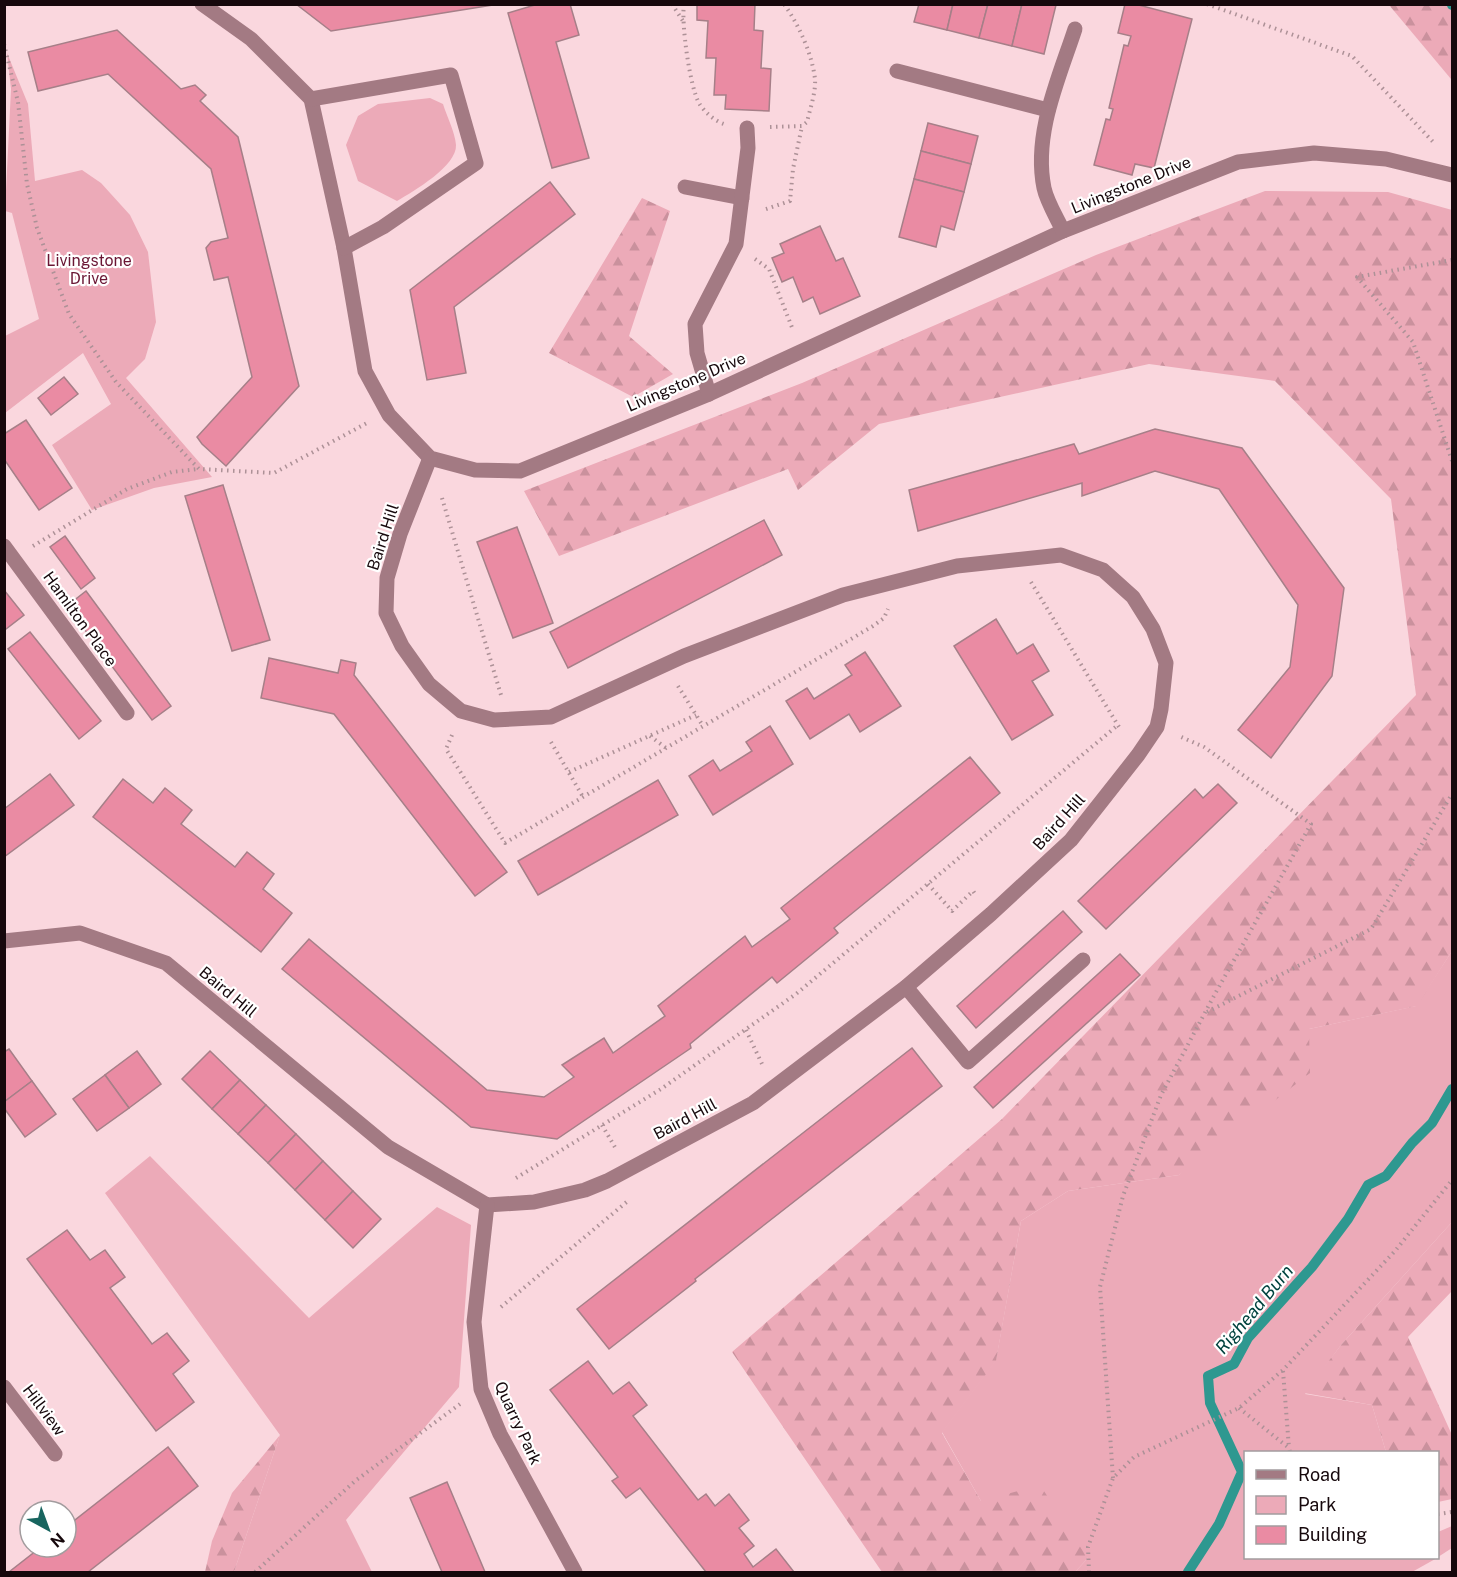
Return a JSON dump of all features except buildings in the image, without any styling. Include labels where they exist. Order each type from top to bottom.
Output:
[{"type":"street","points":[[202,4],[251,39],[311,99],[344,248],[365,371],[389,415],[430,458]]},
{"type":"street","points":[[1063,231],[1044,189],[1043,150],[1048,110],[1075,28]]},
{"type":"street","points":[[897,71],[1048,110]]},
{"type":"street","points":[[311,99],[451,75],[476,163],[384,227],[344,248]]},
{"type":"street","points":[[709,394],[697,353],[695,324],[736,244],[748,148],[747,128]]},
{"type":"street","name":"Livingstone Drive","points":[[430,458],[475,470],[520,471],[709,394],[1063,231],[1238,162],[1314,153],[1386,159],[1452,175]]},
{"type":"street","points":[[685,187],[742,198]]},
{"type":"street","name":"Baird Hill","points":[[4,941],[80,933],[166,963],[388,1148],[487,1205],[534,1202],[585,1190],[640,1164],[753,1103],[906,987],[991,914],[1071,840],[1157,727],[1166,663],[1153,628],[1133,597],[1103,570],[1060,555],[957,566],[843,595],[665,664],[551,717],[494,720],[461,711],[429,684],[402,646],[386,613],[387,578],[400,534],[430,458]]},
{"type":"street","name":"Hamilton Place","points":[[9,551],[127,713]]},
{"type":"street","points":[[906,987],[968,1062],[1083,960]]},
{"type":"street","name":"Quarry Park","points":[[487,1205],[474,1322],[481,1389],[500,1434],[575,1572]]},
{"type":"street","name":"Hillview","points":[[4,1387],[56,1454]]},
{"type":"path","points":[[672,4],[684,22]]},
{"type":"path","points":[[684,4],[687,57],[699,103],[716,121],[738,128],[802,126],[807,122],[815,81],[807,50],[793,17],[784,4]]},
{"type":"path","points":[[1207,4],[1352,56],[1437,145]]},
{"type":"path","points":[[4,44],[18,102],[27,184],[37,228],[69,314],[116,381],[199,469]]},
{"type":"path","points":[[740,216],[790,201],[802,126]]},
{"type":"path","points":[[1452,260],[1357,277],[1413,342],[1452,461]]},
{"type":"path","points":[[769,269],[784,309]]},
{"type":"path","points":[[9,551],[53,535],[126,489],[172,472],[199,469],[274,473],[356,428],[389,415]]},
{"type":"path","points":[[422,480],[443,500],[508,719]]},
{"type":"path","points":[[1017,561],[1138,754]]},
{"type":"path","points":[[461,711],[446,749],[505,843],[884,618],[899,580]]},
{"type":"path","points":[[665,664],[703,726]]},
{"type":"path","points":[[569,772],[696,715]]},
{"type":"path","points":[[538,718],[583,797]]},
{"type":"path","points":[[487,1205],[521,1173],[661,1089],[796,994],[1118,725]]},
{"type":"path","points":[[1089,1572],[1088,1547],[1113,1478],[1100,1287],[1123,1196],[1161,1095],[1311,824],[1204,747],[1157,727]]},
{"type":"path","points":[[649,736],[666,748]]},
{"type":"path","points":[[1205,1012],[1371,929],[1452,794]]},
{"type":"path","points":[[928,884],[952,911],[973,891],[991,914]]},
{"type":"path","points":[[746,1030],[763,1064],[756,1069]]},
{"type":"path","points":[[474,1322],[496,1310],[646,1186],[640,1164]]},
{"type":"path","points":[[1113,1478],[1134,1457],[1239,1408],[1283,1370],[1395,1251],[1452,1180]]},
{"type":"path","points":[[1283,1370],[1290,1450]]},
{"type":"path","points":[[255,1572],[355,1481],[481,1389]]},
{"type":"path","points":[[1239,1408],[1290,1450]]},
{"type":"green space","points":[[1389,5],[1452,5],[1452,80],[1451,79]]},
{"type":"green space","name":"Livingstone Drive","points":[[7,53],[28,104],[35,181],[82,170],[101,183],[130,215],[148,252],[156,322],[145,359],[126,378],[212,477],[154,488],[92,510],[52,445],[111,404],[83,353],[5,413],[5,336],[39,319],[12,213],[5,211],[11,89]]},
{"type":"green space","points":[[430,98],[443,104],[453,130],[456,145],[450,161],[433,177],[397,201],[358,181],[346,145],[358,116],[378,104]]},
{"type":"green space","points":[[1265,191],[1388,192],[1452,210],[1452,951],[1417,1006],[1309,1029],[1310,1073],[1179,1175],[1068,1191],[1021,1221],[996,1361],[942,1433],[981,1501],[1040,1485],[1088,1558],[1075,1572],[882,1572],[732,1352],[1002,1119],[1416,695],[1391,499],[1275,381],[1149,364],[879,424],[798,490],[788,469],[559,556],[524,491],[802,383],[1096,255]]},
{"type":"green space","points":[[642,198],[670,211],[629,336],[673,374],[633,397],[549,353]]},
{"type":"green space","points":[[1452,951],[1452,1222],[1341,1345],[1305,1394],[1372,1405],[1386,1451],[1244,1451],[1244,1559],[1435,1559],[1412,1572],[1075,1572],[1088,1558],[981,1501],[942,1432],[996,1360],[1021,1221],[1068,1191],[1179,1175],[1309,1029],[1416,1006]]},
{"type":"green space","points":[[150,1156],[309,1318],[437,1207],[471,1225],[459,1387],[346,1520],[372,1572],[234,1572],[280,1435],[105,1193]]},
{"type":"green space","points":[[1452,1222],[1452,1291],[1408,1337],[1452,1435],[1452,1499],[1439,1502],[1439,1451],[1386,1451],[1372,1405],[1304,1393],[1341,1345]]},
{"type":"green space","points":[[280,1435],[234,1572],[205,1572],[212,1541],[232,1493]]},
{"type":"green space","points":[[1452,1526],[1452,1548],[1439,1556],[1439,1532]]},
{"type":"waterway","name":"Righead Burn","points":[[1188,1572],[1219,1524],[1242,1472],[1210,1403],[1208,1376],[1234,1364],[1248,1338],[1312,1267],[1348,1219],[1368,1185],[1386,1176],[1412,1143],[1432,1123],[1452,1089]]}]
